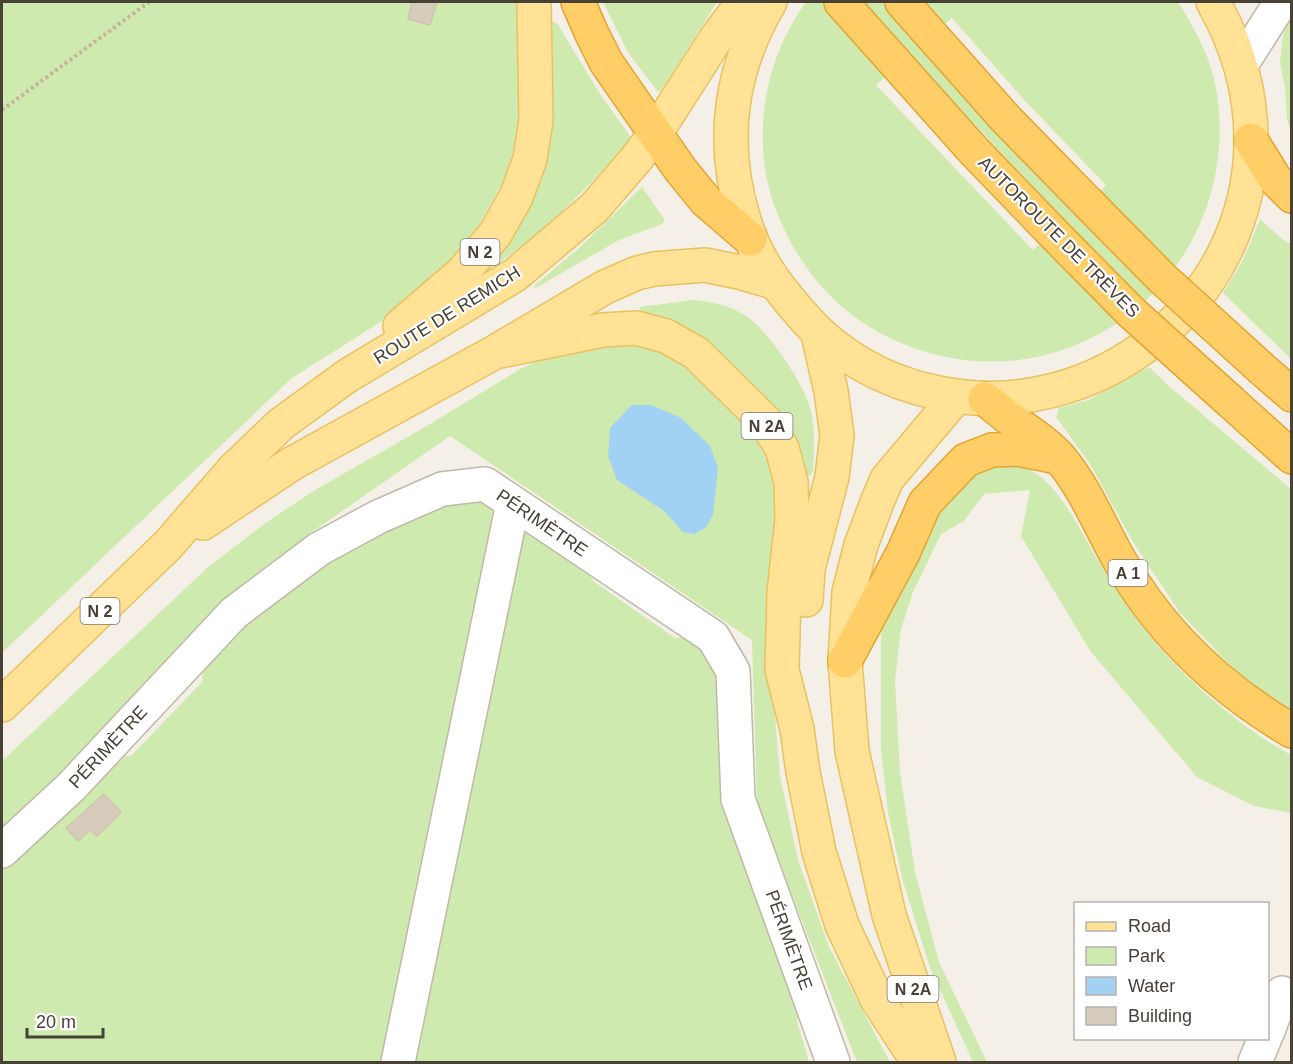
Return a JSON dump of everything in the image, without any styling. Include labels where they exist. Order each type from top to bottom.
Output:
[{"type":"highway","points":[[578,2],[606,62],[655,134],[706,201],[750,239]]},
{"type":"highway","name":"AUTOROUTE DE TRÈVES","points":[[841,2],[974,152],[1131,312],[1292,457]]},
{"type":"highway","points":[[902,2],[1006,119],[1162,278],[1292,395]]},
{"type":"highway","points":[[1251,140],[1275,179],[1292,196]]},
{"type":"highway","name":"A 1","points":[[971,398],[1033,433],[1059,458],[1074,476],[1118,558],[1166,629],[1223,685],[1292,731]]},
{"type":"highway","points":[[845,661],[903,553],[925,503],[966,460],[992,450],[1018,448],[1059,458]]},
{"type":"main road","name":"N 2","points":[[281,424],[331,371],[404,323],[462,273],[495,234],[516,197],[530,159],[536,120],[534,2]]},
{"type":"main road","name":"ROUTE DE REMICH","points":[[2,705],[168,545],[233,470],[281,424],[347,376],[515,275],[594,208],[655,134],[717,37],[743,2]]},
{"type":"main road","points":[[770,2],[755,27],[739,68],[731,111],[730,154],[737,197],[750,239],[773,282],[818,334],[849,357],[882,376],[918,389],[971,398],[1031,396],[1075,385],[1117,366],[1155,340],[1188,309],[1214,271],[1234,230],[1247,186],[1251,140],[1249,102],[1241,65],[1227,28],[1213,2]]},
{"type":"main road","name":"ROUTE DE REMICH","points":[[168,545],[293,463],[495,352],[605,287],[637,273],[654,269],[705,265],[773,282]]},
{"type":"main road","name":"N 2A","points":[[495,352],[603,330],[636,328],[666,336],[696,353],[765,422],[782,448],[792,482],[792,520],[784,592],[782,670],[797,729],[819,852],[842,925],[878,999],[918,1062]]},
{"type":"main road","name":"N 2A","points":[[797,729],[808,569],[832,477],[837,435],[831,391],[818,334]]},
{"type":"main road","name":"N 2A","points":[[939,1062],[908,976],[886,905],[852,751],[845,661],[849,592],[861,545],[887,478],[971,398]]},
{"type":"street","points":[[1241,65],[1281,2]]},
{"type":"street","name":"PÉRIMÈTRE","points":[[2,851],[70,787],[234,613],[319,549],[378,517],[442,489],[485,484],[713,637],[733,671],[738,799],[833,1062]]},
{"type":"street","points":[[398,1062],[513,503]]},
{"type":"street","points":[[1269,1028],[1282,993]]},
{"type":"street","points":[[1255,1062],[1264,1040]]},
{"type":"path","points":[[2,110],[149,2]]},
{"type":"green space","points":[[2,2],[523,2],[525,88],[518,135],[505,179],[469,242],[428,288],[390,316],[292,378],[2,653]]},
{"type":"green space","points":[[603,2],[717,2],[662,90],[658,92],[629,54]]},
{"type":"green space","points":[[806,2],[1178,2],[1208,58],[1217,93],[1220,122],[1219,151],[1211,193],[1191,243],[1161,285],[1124,318],[1081,343],[1033,358],[983,361],[932,354],[882,334],[845,310],[815,279],[791,243],[773,202],[766,176],[763,124],[772,72],[780,47]],"holes":[[[952,18],[1025,101],[1106,185],[1075,214],[919,48]],[[910,55],[1065,221],[1033,250],[876,85]]]},
{"type":"green space","points":[[1291,12],[1291,131],[1287,120],[1285,87],[1280,63],[1283,35]]},
{"type":"green space","points":[[551,23],[557,23],[598,91],[630,136],[629,140],[557,216],[518,249],[473,280],[517,228],[532,198],[540,174],[548,124]]},
{"type":"green space","points":[[642,187],[665,220],[662,224],[619,240],[534,289],[535,285],[578,249]]},
{"type":"green space","points":[[1260,219],[1291,244],[1291,359],[1223,293],[1244,258]]},
{"type":"green space","points":[[694,300],[720,304],[743,314],[762,330],[782,356],[806,396],[812,415],[814,448],[813,472],[810,476],[805,476],[641,317],[640,307]]},
{"type":"green space","points":[[635,340],[688,361],[757,432],[779,484],[771,669],[780,775],[798,860],[829,947],[890,1062],[857,1062],[757,805],[752,640],[450,436],[312,532],[213,612],[91,747],[2,832],[2,761],[207,568],[264,524],[315,490],[520,369],[554,354]]},
{"type":"green space","points":[[1149,367],[1291,489],[1291,712],[1236,671],[1180,613],[1133,542],[1090,464],[1056,417],[1059,408],[1088,400]]},
{"type":"green space","points":[[998,463],[1025,467],[1038,474],[1070,511],[1127,605],[1169,658],[1236,719],[1291,755],[1291,813],[1254,806],[1197,777],[1091,652],[1021,536],[1030,490],[984,494],[964,521],[941,534],[913,592],[901,629],[895,680],[900,772],[915,872],[939,962],[987,1062],[973,1062],[930,968],[902,878],[888,812],[881,750],[881,633],[891,601],[953,485]]},
{"type":"green space","points":[[442,501],[493,502],[582,558],[593,581],[675,638],[696,637],[720,673],[804,1004],[797,1021],[809,1062],[2,1062],[2,864],[109,756],[131,756],[202,682],[203,655],[324,562]]},
{"type":"water","points":[[632,405],[651,405],[681,418],[710,446],[718,468],[713,515],[706,527],[695,534],[683,532],[664,511],[617,480],[608,456],[610,428]]},
{"type":"building","points":[[412,2],[437,2],[430,25],[408,19]]},
{"type":"building","points":[[104,794],[121,812],[97,836],[90,830],[78,841],[66,828]]}]
